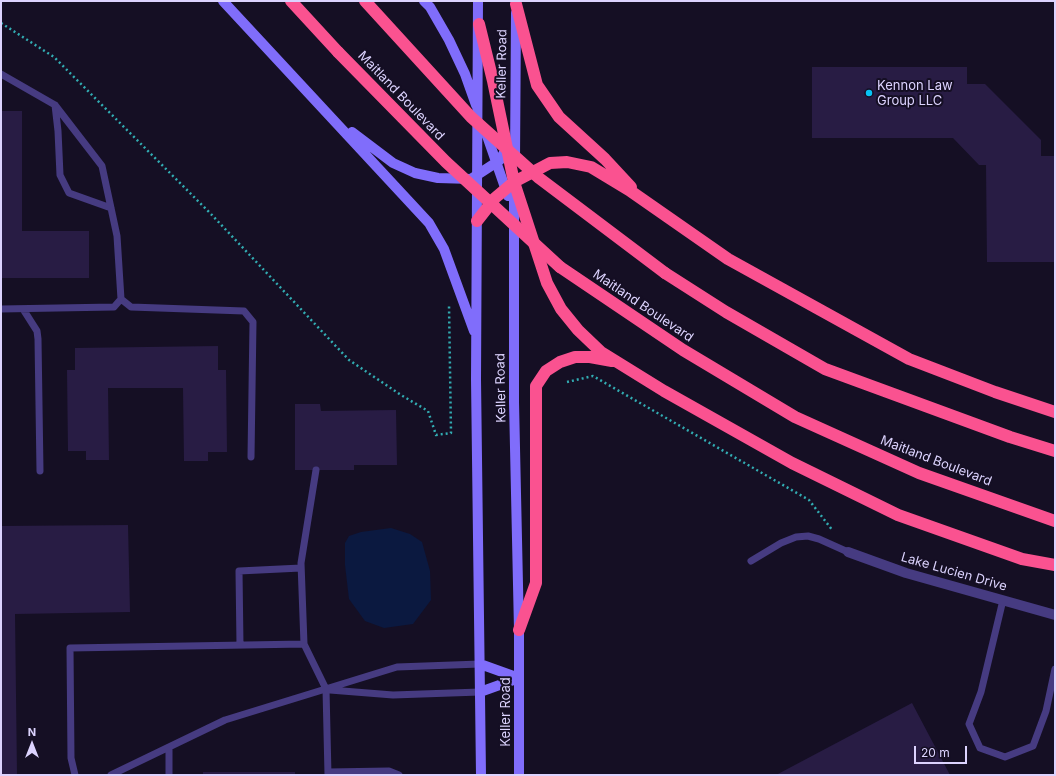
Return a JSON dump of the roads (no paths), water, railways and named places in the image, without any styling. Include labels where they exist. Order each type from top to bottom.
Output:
[{"type":"highway","name":"Maitland Boulevard","points":[[291,1],[338,52],[446,162],[560,267],[683,350],[802,420],[919,473],[1055,521]]},
{"type":"highway","points":[[365,1],[471,117],[539,178],[666,273],[726,312],[825,369],[1010,437],[1055,451]]},
{"type":"highway","points":[[516,2],[537,85],[559,117],[605,159],[643,199]]},
{"type":"highway","points":[[478,24],[493,81],[507,148],[510,186],[547,283],[561,309],[578,330],[601,352],[664,391],[792,463],[898,515],[1022,559],[1055,565]]},
{"type":"highway","points":[[478,221],[495,198],[510,186],[550,163],[567,162],[591,168],[643,199],[728,259],[910,359],[995,392],[1055,412]]},
{"type":"highway","points":[[519,630],[536,583],[536,386],[546,371],[560,362],[575,357],[590,357],[618,362]]},
{"type":"street","points":[[223,1],[429,224],[444,249],[477,338]]},
{"type":"street","points":[[424,1],[430,7],[449,40],[465,74],[497,162],[510,186]]},
{"type":"street","name":"Keller Road","points":[[478,1],[477,338],[480,775]]},
{"type":"street","name":"Keller Road","points":[[516,2],[515,122],[510,186],[514,219],[514,410],[519,630],[519,775]]},
{"type":"street","points":[[323,109],[364,143],[393,163],[416,173],[438,178],[471,179],[500,160],[507,148],[515,122]]},
{"type":"street","name":"Lake Lucien Drive","points":[[848,552],[906,573],[1055,615]]},
{"type":"street","points":[[480,664],[519,678]]},
{"type":"street","points":[[480,692],[519,678]]},
{"type":"lane","points":[[1,74],[55,105],[102,166],[117,236],[121,299],[114,307],[1,310]]},
{"type":"lane","points":[[55,105],[60,176],[69,193],[111,208]]},
{"type":"lane","points":[[121,299],[131,307],[244,311],[253,322],[251,457]]},
{"type":"lane","points":[[24,309],[37,331],[38,339],[40,471]]},
{"type":"lane","points":[[316,470],[301,568],[304,644],[326,689],[328,774],[389,771],[399,775]]},
{"type":"lane","points":[[751,561],[781,543],[796,537],[808,536],[819,539],[848,552]]},
{"type":"lane","points":[[240,645],[239,571],[301,568]]},
{"type":"lane","points":[[1003,600],[981,692],[969,724],[980,748],[1005,757],[1033,746],[1046,711],[1055,669]]},
{"type":"lane","points":[[75,775],[71,758],[70,648],[304,644]]},
{"type":"lane","points":[[111,775],[225,720],[397,667],[480,664]]},
{"type":"lane","points":[[326,689],[393,695],[480,692]]},
{"type":"lane","points":[[169,747],[169,775]]},
{"type":"water","points":[[391,528],[410,534],[422,542],[430,571],[431,600],[413,624],[384,628],[365,621],[349,599],[345,565],[345,543],[349,536],[361,532]]},
{"type":"place","name":"Kennon Law Group LLC","points":[[869,93]]}]
